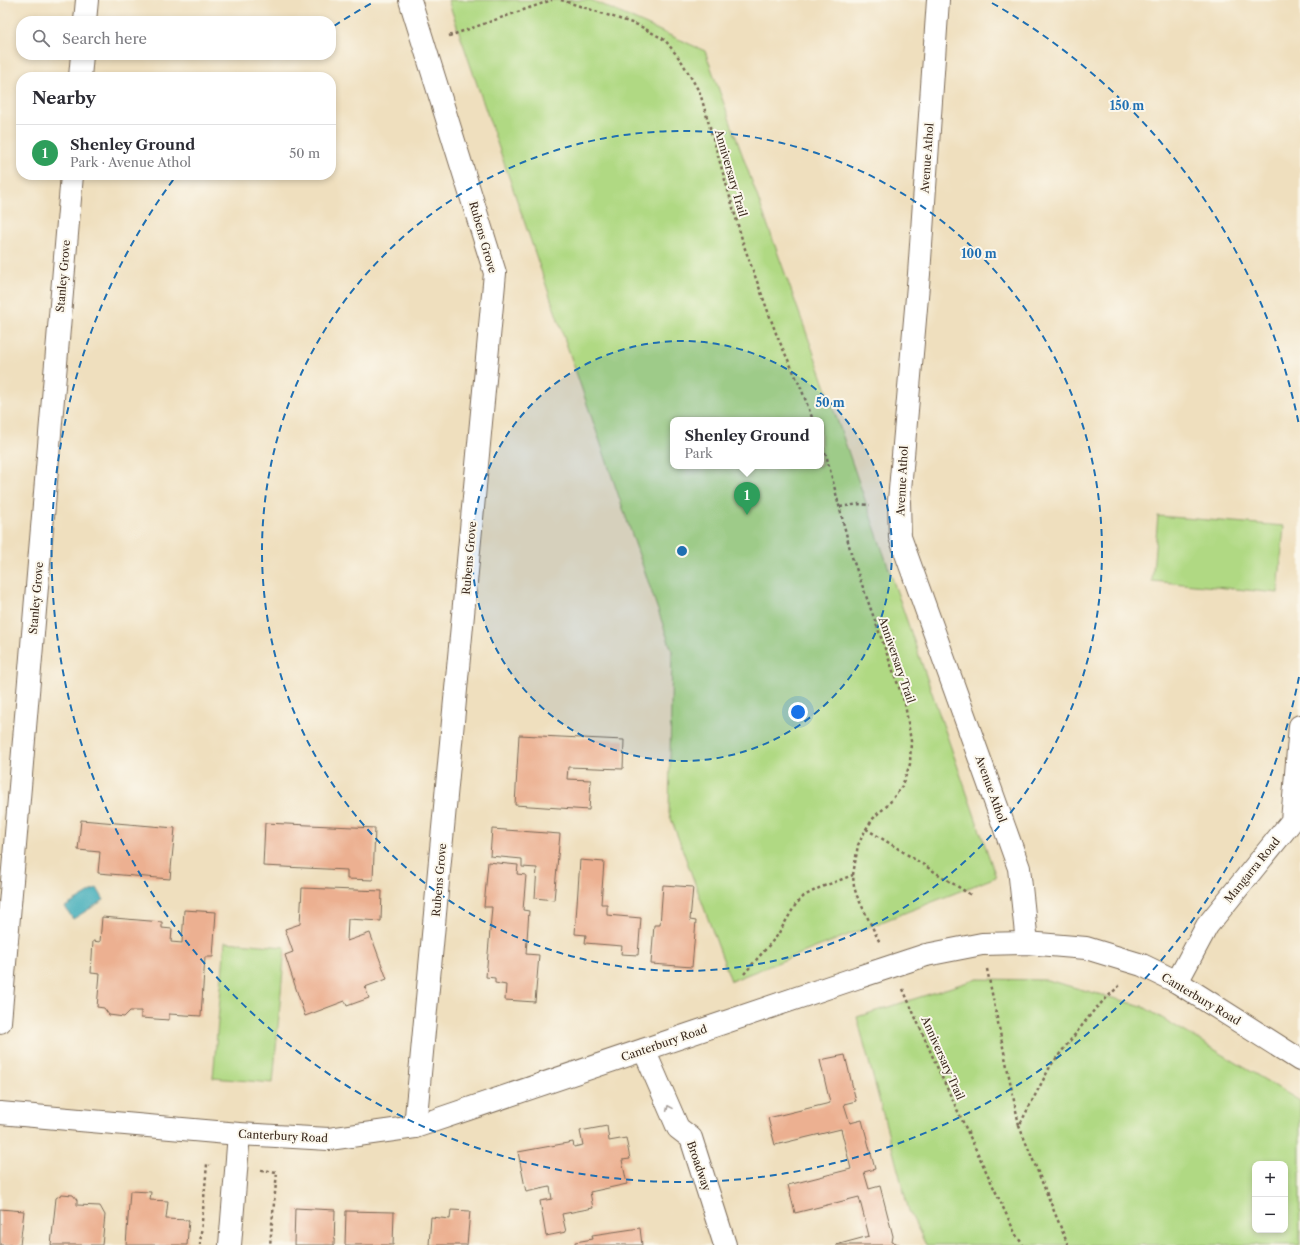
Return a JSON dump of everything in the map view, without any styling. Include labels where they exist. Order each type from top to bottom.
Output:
[{"type":"street","points":[[85,16],[87,0]]},
{"type":"street","name":"Rubens Grove","points":[[410,0],[495,273],[415,1127]]},
{"type":"street","name":"Avenue Athol","points":[[938,0],[919,274],[899,501],[900,537],[1019,868],[1027,943]]},
{"type":"street","points":[[80,72],[82,60]]},
{"type":"street","name":"Stanley Grove","points":[[0,1022],[72,180]]},
{"type":"street","name":"Mangarra Road","points":[[1177,982],[1207,926],[1292,821],[1300,726]]},
{"type":"street","name":"Canterbury Road","points":[[0,1113],[239,1134],[329,1139],[415,1127],[926,955],[982,944],[1027,943],[1086,948],[1142,965],[1177,982],[1300,1060]]},
{"type":"street","name":"Broadway","points":[[644,1050],[678,1128],[691,1138],[725,1245]]},
{"type":"street","points":[[230,1245],[239,1134]]},
{"type":"path","points":[[425,45],[552,0]]},
{"type":"path","name":"Anniversary Trail","points":[[561,0],[638,24],[665,40],[682,62],[700,93],[744,246],[777,336],[801,388],[812,417]]},
{"type":"path","name":"Anniversary Trail","points":[[824,448],[828,458],[852,557],[905,704],[911,741],[910,764],[902,786],[888,805],[875,816],[866,830],[858,846],[853,875],[854,887],[857,896],[881,945]]},
{"type":"path","points":[[840,507],[859,504],[870,505]]},
{"type":"path","points":[[866,830],[886,841],[971,896]]},
{"type":"path","points":[[744,974],[778,936],[796,904],[804,896],[819,888],[853,875]]},
{"type":"path","points":[[982,944],[1019,1126],[1068,1245]]},
{"type":"path","points":[[1019,1126],[1051,1065],[1095,1009],[1142,965]]},
{"type":"path","name":"Anniversary Trail","points":[[902,987],[939,1071],[1016,1235],[1023,1245]]},
{"type":"green space","points":[[448,0],[591,0],[705,51],[823,379],[996,877],[731,981],[669,813],[672,651]]},
{"type":"green space","points":[[1158,516],[1284,526],[1278,593],[1152,581]]},
{"type":"green space","points":[[225,942],[285,947],[273,1083],[213,1078]]},
{"type":"green space","points":[[977,979],[1047,980],[1142,1006],[1300,1101],[1300,1245],[926,1245],[909,1211],[857,1017]]},
{"type":"water","points":[[97,888],[104,900],[73,919],[65,907]]},
{"type":"building","points":[[519,735],[624,740],[623,769],[568,767],[567,779],[591,780],[589,810],[515,805]]},
{"type":"building","points":[[81,820],[175,828],[170,879],[98,873],[100,852],[78,850]]},
{"type":"building","points":[[265,823],[375,828],[373,880],[347,879],[347,870],[263,866]]},
{"type":"building","points":[[492,829],[560,834],[554,900],[535,898],[537,868],[522,867],[522,859],[490,856]]},
{"type":"building","points":[[580,860],[604,862],[601,904],[607,904],[607,915],[641,918],[638,955],[621,954],[622,946],[585,943],[586,935],[575,934]]},
{"type":"building","points":[[488,862],[518,865],[517,874],[526,875],[523,910],[529,911],[526,954],[539,955],[535,1002],[505,1000],[506,985],[495,983],[495,978],[486,977],[492,907],[484,907]]},
{"type":"building","points":[[663,885],[693,887],[690,920],[696,921],[692,967],[651,964],[654,925],[660,925]]},
{"type":"building","points":[[302,888],[382,891],[381,921],[348,919],[347,941],[370,933],[387,979],[365,987],[369,998],[347,1006],[345,1001],[305,1016],[285,955],[293,952],[285,929],[300,924]]},
{"type":"building","points":[[184,910],[216,912],[213,957],[205,957],[201,1016],[169,1014],[169,1020],[141,1018],[141,1011],[130,1011],[124,1017],[109,1015],[104,1008],[97,1007],[100,974],[91,973],[93,941],[100,942],[102,917],[162,922],[162,928],[172,929],[171,942],[182,943]]},
{"type":"building","points":[[845,1055],[856,1101],[844,1104],[850,1123],[862,1120],[875,1169],[864,1172],[869,1189],[880,1186],[893,1236],[892,1242],[902,1245],[836,1245],[869,1236],[859,1197],[795,1213],[788,1185],[851,1169],[841,1129],[775,1145],[768,1118],[830,1103],[820,1060]]},
{"type":"building","points":[[607,1126],[609,1141],[626,1138],[630,1159],[622,1160],[627,1184],[590,1192],[593,1208],[562,1214],[566,1232],[546,1236],[540,1201],[552,1199],[550,1187],[526,1192],[518,1152],[573,1142],[574,1147],[583,1145],[580,1131]]},
{"type":"building","points":[[130,1191],[151,1192],[150,1200],[168,1201],[166,1219],[189,1220],[187,1245],[126,1245]]},
{"type":"building","points":[[62,1194],[73,1195],[77,1200],[77,1205],[100,1206],[105,1215],[102,1245],[51,1245],[56,1198]]},
{"type":"building","points":[[295,1208],[335,1210],[334,1245],[294,1245]]},
{"type":"building","points":[[0,1209],[24,1211],[20,1245],[0,1245]]},
{"type":"building","points":[[451,1210],[470,1211],[467,1245],[429,1245],[431,1217],[450,1219]]},
{"type":"building","points":[[346,1211],[394,1212],[393,1245],[345,1245]]},
{"type":"building","points":[[640,1228],[642,1245],[575,1245],[575,1242],[593,1239],[592,1235]]},
{"type":"place","name":"Shenley Ground","points":[[747,515]]}]
